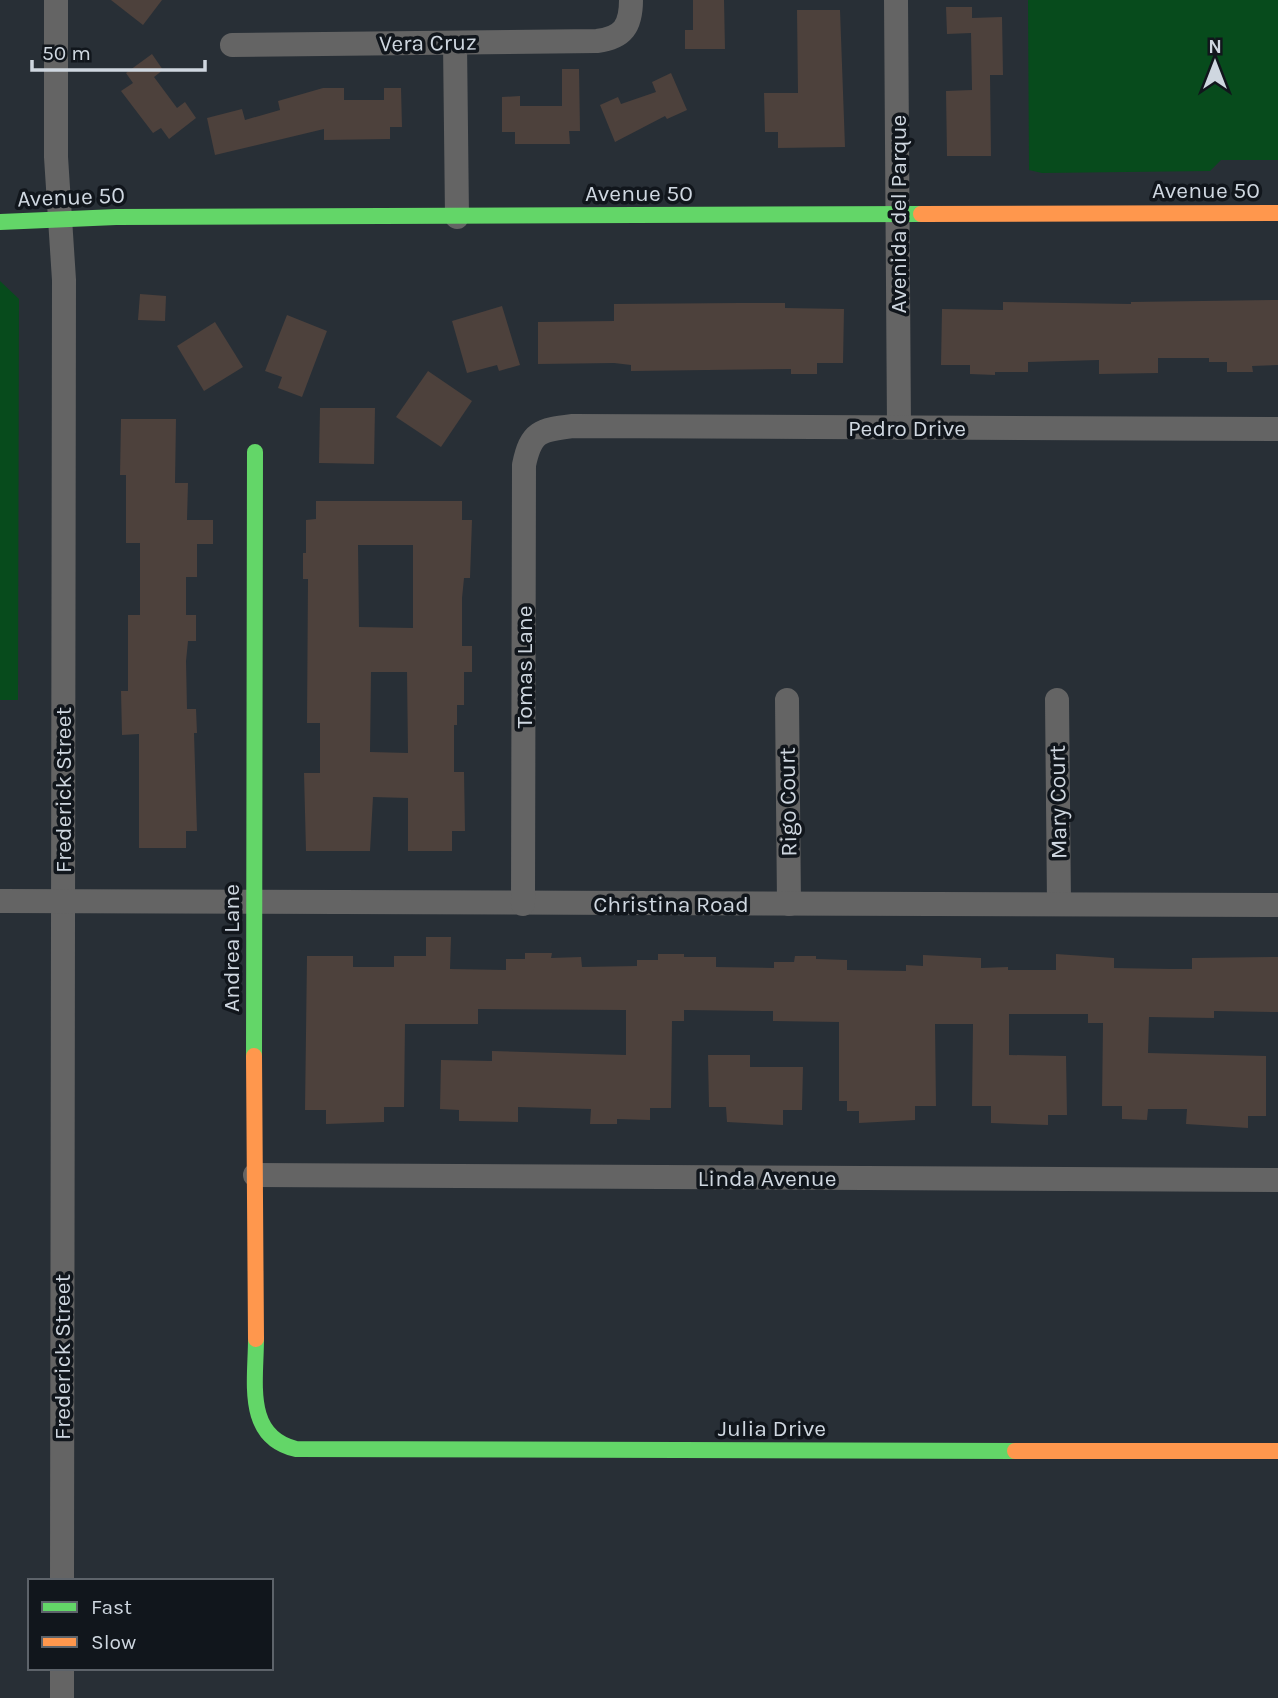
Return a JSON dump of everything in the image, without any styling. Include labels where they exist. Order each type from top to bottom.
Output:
[{"type":"street","name":"Frederick Street","points":[[56,0],[56,157],[64,279],[62,1579]]},
{"type":"street","name":"Vera Cruz","points":[[232,45],[597,41],[613,39],[623,33],[629,23],[631,0]]},
{"type":"street","name":"Avenida del Parque","points":[[896,0],[899,428]]},
{"type":"street","points":[[455,43],[457,217]]},
{"type":"street","name":"Avenue 50","points":[[0,222],[1278,213]]},
{"type":"street","name":"Pedro Drive","points":[[537,434],[549,429],[573,426],[1278,429]]},
{"type":"street","name":"Tomas Lane","points":[[523,904],[524,465],[528,445],[537,434]]},
{"type":"street","name":"Andrea Lane","points":[[256,452],[253,902],[256,1410],[259,1426],[268,1440]]},
{"type":"street","name":"Mary Court","points":[[1057,700],[1059,904]]},
{"type":"street","name":"Rigo Court","points":[[786,701],[789,904]]},
{"type":"street","name":"Christina Road","points":[[0,901],[1278,905]]},
{"type":"street","name":"Linda Avenue","points":[[255,1175],[1278,1180]]},
{"type":"street","name":"Julia Drive","points":[[268,1440],[284,1448],[320,1450],[1278,1451]]},
{"type":"street","points":[[62,1670],[62,1698]]},
{"type":"green space","points":[[1028,0],[1278,0],[1278,160],[1221,160],[1210,171],[1042,173],[1029,170]]},
{"type":"green space","points":[[0,281],[19,299],[18,700],[0,700]]},
{"type":"building","points":[[111,0],[162,0],[143,25]]},
{"type":"building","points":[[693,0],[724,0],[725,49],[685,49],[685,30],[693,30]]},
{"type":"building","points":[[946,7],[972,7],[972,18],[1002,17],[1003,75],[990,75],[991,156],[947,156],[946,91],[972,90],[971,33],[947,34]]},
{"type":"building","points":[[797,10],[840,10],[845,147],[778,148],[778,132],[765,132],[764,93],[798,93]]},
{"type":"building","points":[[152,54],[163,70],[154,77],[177,108],[185,102],[196,118],[169,139],[161,128],[153,133],[121,91],[133,83],[126,73]]},
{"type":"building","points":[[562,69],[579,69],[580,131],[569,131],[570,144],[515,144],[515,132],[502,132],[502,97],[520,96],[520,106],[562,106]]},
{"type":"building","points":[[671,73],[687,110],[667,119],[665,116],[615,142],[600,105],[618,97],[621,104],[656,92],[652,82]]},
{"type":"building","points":[[323,88],[344,88],[344,100],[384,100],[384,88],[401,88],[402,127],[390,127],[390,139],[324,140],[324,129],[215,155],[207,118],[242,109],[245,120],[280,110],[278,101]]},
{"type":"building","points":[[140,294],[166,296],[165,321],[138,320]]},
{"type":"building","points":[[1278,300],[1278,365],[1252,366],[1253,372],[1227,372],[1227,362],[1209,362],[1209,358],[1158,358],[1158,373],[1099,374],[1099,360],[1028,362],[1028,372],[995,372],[995,375],[970,374],[970,365],[941,365],[942,309],[1003,310],[1003,302],[1131,304]]},
{"type":"building","points":[[785,303],[785,308],[844,309],[843,363],[817,363],[817,374],[791,374],[791,369],[631,371],[631,365],[614,363],[538,364],[538,322],[614,321],[614,304]]},
{"type":"building","points":[[502,306],[520,365],[499,371],[497,365],[467,373],[452,321]]},
{"type":"building","points":[[287,315],[327,331],[302,397],[278,388],[282,377],[265,371]]},
{"type":"building","points":[[215,322],[243,367],[204,391],[177,346]]},
{"type":"building","points":[[428,371],[472,401],[441,447],[396,417]]},
{"type":"building","points":[[320,408],[375,408],[374,464],[319,463]]},
{"type":"building","points":[[121,419],[176,419],[175,483],[188,483],[187,520],[213,520],[213,544],[197,544],[197,577],[186,577],[186,615],[196,615],[196,641],[188,641],[186,661],[187,709],[196,709],[197,733],[194,733],[197,831],[186,831],[186,848],[139,848],[139,734],[122,735],[121,691],[128,691],[128,615],[140,615],[140,543],[126,543],[126,475],[120,475]]},
{"type":"building","points":[[316,501],[462,501],[462,520],[472,520],[470,578],[464,578],[462,598],[462,646],[472,646],[472,672],[464,672],[464,705],[457,705],[457,725],[454,725],[454,772],[464,772],[465,831],[452,831],[452,851],[408,851],[408,798],[373,797],[370,851],[306,851],[304,773],[320,773],[320,723],[307,723],[308,579],[303,579],[303,553],[306,553],[306,520],[316,519]],"holes":[[[358,545],[413,545],[413,628],[359,627]],[[371,672],[407,672],[408,753],[370,752]]]},
{"type":"building","points":[[426,937],[451,937],[450,969],[506,970],[506,959],[525,959],[525,953],[552,953],[551,958],[581,957],[582,967],[637,966],[637,960],[658,960],[658,954],[684,954],[684,957],[716,957],[716,967],[774,968],[774,962],[794,962],[795,956],[816,956],[816,959],[847,960],[847,970],[906,971],[906,965],[923,966],[923,955],[981,958],[981,968],[1008,967],[1008,970],[1056,970],[1056,954],[1114,958],[1114,968],[1171,969],[1192,969],[1192,958],[1278,957],[1278,1012],[1214,1011],[1214,1018],[1149,1017],[1148,1053],[1266,1056],[1266,1116],[1248,1116],[1248,1128],[1186,1124],[1187,1109],[1148,1109],[1147,1120],[1122,1119],[1122,1106],[1102,1106],[1103,1023],[1088,1023],[1088,1014],[1009,1014],[1009,1055],[1066,1056],[1067,1115],[1048,1115],[1048,1125],[991,1123],[991,1106],[972,1106],[973,1024],[935,1024],[936,1106],[915,1106],[915,1120],[859,1123],[859,1111],[847,1111],[847,1101],[839,1101],[839,1022],[773,1021],[773,1011],[684,1010],[684,1021],[672,1021],[671,1108],[650,1108],[650,1120],[617,1119],[617,1124],[590,1124],[591,1109],[518,1107],[518,1122],[459,1121],[459,1110],[440,1109],[441,1060],[492,1061],[492,1051],[626,1055],[626,1010],[478,1009],[478,1024],[405,1024],[404,1107],[384,1107],[384,1122],[326,1124],[326,1110],[305,1110],[307,956],[353,956],[353,967],[394,967],[394,956],[426,956]]},
{"type":"building","points":[[708,1055],[750,1055],[750,1067],[803,1067],[802,1110],[783,1110],[783,1125],[727,1122],[726,1107],[709,1107]]},
{"type":"traffic: fast","points":[[0,222],[116,217],[921,214]]},
{"type":"traffic: fast","points":[[254,1056],[255,452]]},
{"type":"traffic: fast","points":[[256,1339],[255,1389],[260,1420],[268,1433],[279,1443],[296,1449],[1015,1451]]},
{"type":"traffic: slow","points":[[921,214],[1278,213]]},
{"type":"traffic: slow","points":[[254,1056],[256,1339]]},
{"type":"traffic: slow","points":[[1015,1451],[1278,1451]]}]
